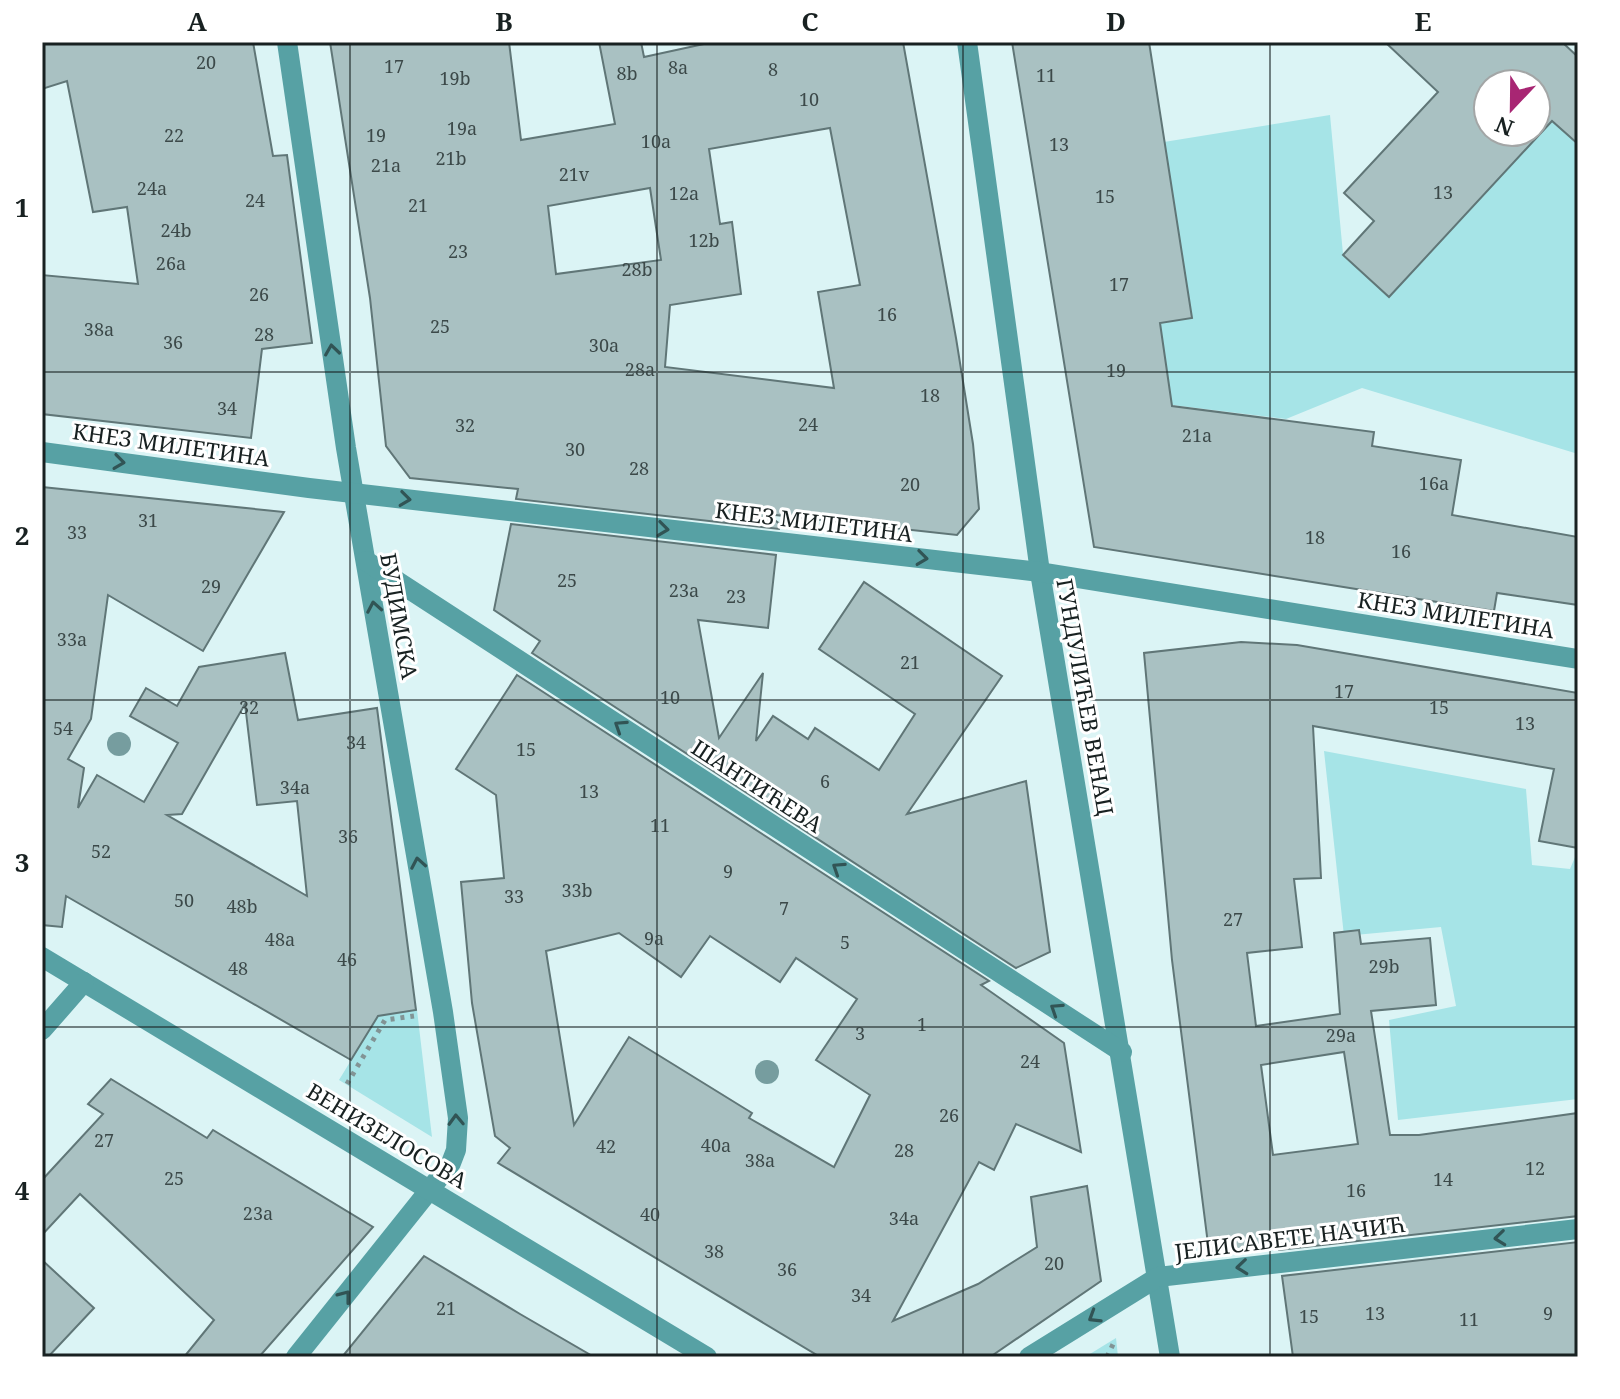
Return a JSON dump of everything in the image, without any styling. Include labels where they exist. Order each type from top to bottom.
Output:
[{"type":"street","name":"БУДИМСКА","points":[[287,42],[354,493],[443,1012],[458,1118],[456,1150],[451,1163],[296,1357]]},
{"type":"street","name":"ГУНДУЛИЋЕВ ВЕНАЦ","points":[[967,42],[1040,572],[1122,1052],[1170,1357]]},
{"type":"street","name":"КНЕЗ МИЛЕТИНА","points":[[42,452],[354,493],[1040,572],[1578,659]]},
{"type":"street","name":"ШАНТИЋЕВА","points":[[366,561],[1122,1052]]},
{"type":"street","name":"ВЕНИЗЕЛОСОВА","points":[[42,957],[707,1357]]},
{"type":"street","points":[[42,1030],[84,982]]},
{"type":"street","name":"ЈЕЛИСАВЕТЕ НАЧИЋ","points":[[1029,1357],[1158,1277],[1578,1229]]},
{"type":"path","points":[[347,1084],[385,1020],[443,1012]]},
{"type":"path","points":[[1107,1357],[1116,1338]]},
{"type":"shaded area","points":[[1330,115],[1343,254],[1389,297],[1527,148],[1552,148],[1552,121],[1578,145],[1578,454],[1362,388],[1286,419],[1172,405],[1160,323],[1192,317],[1164,142]]},
{"type":"shaded area","points":[[1324,751],[1526,789],[1532,865],[1570,869],[1578,850],[1578,1099],[1398,1120],[1389,1020],[1456,1006],[1441,927],[1344,936]]},
{"type":"shaded area","points":[[417,1010],[432,1137],[339,1080],[372,1026],[357,1018]]},
{"type":"shaded area","points":[[1116,1338],[1118,1357],[1085,1357]]},
{"type":"building","points":[[42,42],[253,42],[273,156],[287,155],[312,343],[262,349],[251,438],[42,414],[42,275],[138,284],[127,207],[93,212],[67,81],[42,89]]},
{"type":"building","points":[[330,42],[509,42],[521,140],[615,124],[599,42],[641,42],[644,57],[713,42],[903,42],[956,338],[973,444],[979,509],[957,535],[766,514],[780,524],[779,529],[516,499],[518,489],[410,478],[386,446],[370,298]],"holes":[[[830,128],[860,285],[818,292],[834,388],[665,367],[670,305],[741,294],[732,222],[720,224],[709,149]],[[650,188],[661,260],[556,274],[548,206]]]},
{"type":"building","points":[[1012,42],[1149,42],[1192,318],[1160,323],[1172,406],[1374,432],[1372,446],[1461,460],[1452,515],[1578,537],[1578,605],[1497,593],[1494,611],[1094,547]]},
{"type":"building","points":[[1385,42],[1562,42],[1578,57],[1578,144],[1552,121],[1552,68],[1472,68],[1472,148],[1527,148],[1389,297],[1343,255],[1374,221],[1344,193],[1438,92]]},
{"type":"building","points":[[42,487],[284,512],[203,651],[108,595],[91,719],[68,759],[84,768],[78,808],[97,775],[144,802],[178,743],[130,716],[146,688],[177,706],[199,667],[285,653],[298,720],[377,708],[416,1010],[378,1016],[351,1060],[66,896],[62,927],[42,925]],"holes":[[[245,704],[257,805],[297,801],[307,896],[167,815],[182,814]]]},
{"type":"building","points":[[511,524],[776,555],[768,628],[698,620],[719,738],[763,673],[756,741],[773,716],[808,739],[815,728],[879,770],[915,714],[819,649],[864,582],[1002,676],[907,814],[1026,781],[1050,952],[1016,968],[532,653],[540,641],[494,610]]},
{"type":"building","points":[[1241,642],[1297,645],[1578,693],[1578,848],[1539,841],[1554,769],[1313,726],[1321,878],[1294,879],[1302,947],[1247,953],[1256,1026],[1340,1014],[1334,933],[1359,930],[1361,944],[1430,938],[1436,1005],[1371,1011],[1390,1135],[1419,1135],[1578,1113],[1578,1216],[1279,1250],[1278,1246],[1209,1252],[1172,960],[1144,653]],"holes":[[[1344,1052],[1358,1144],[1273,1155],[1261,1065]]]},
{"type":"building","points":[[517,675],[989,981],[981,985],[1064,1043],[1081,1152],[1016,1124],[994,1170],[979,1162],[893,1321],[978,1284],[1037,1247],[1031,1197],[1087,1186],[1101,1281],[990,1357],[809,1357],[815,1354],[498,1163],[510,1148],[495,1136],[472,1003],[461,882],[504,878],[496,795],[456,769]],"holes":[[[619,933],[681,977],[710,936],[780,982],[796,958],[857,999],[816,1060],[870,1095],[834,1167],[749,1118],[752,1113],[629,1037],[574,1125],[546,951]]]},
{"type":"building","points":[[111,1079],[207,1138],[213,1130],[373,1227],[259,1357],[184,1357],[214,1320],[80,1194],[42,1235],[42,1180],[103,1114],[88,1104]]},
{"type":"building","points":[[1578,1242],[1578,1357],[1293,1357],[1282,1276]]},
{"type":"building","points":[[424,1256],[520,1314],[594,1357],[342,1357]]},
{"type":"building","points":[[42,1260],[94,1308],[48,1357],[42,1357]]}]
